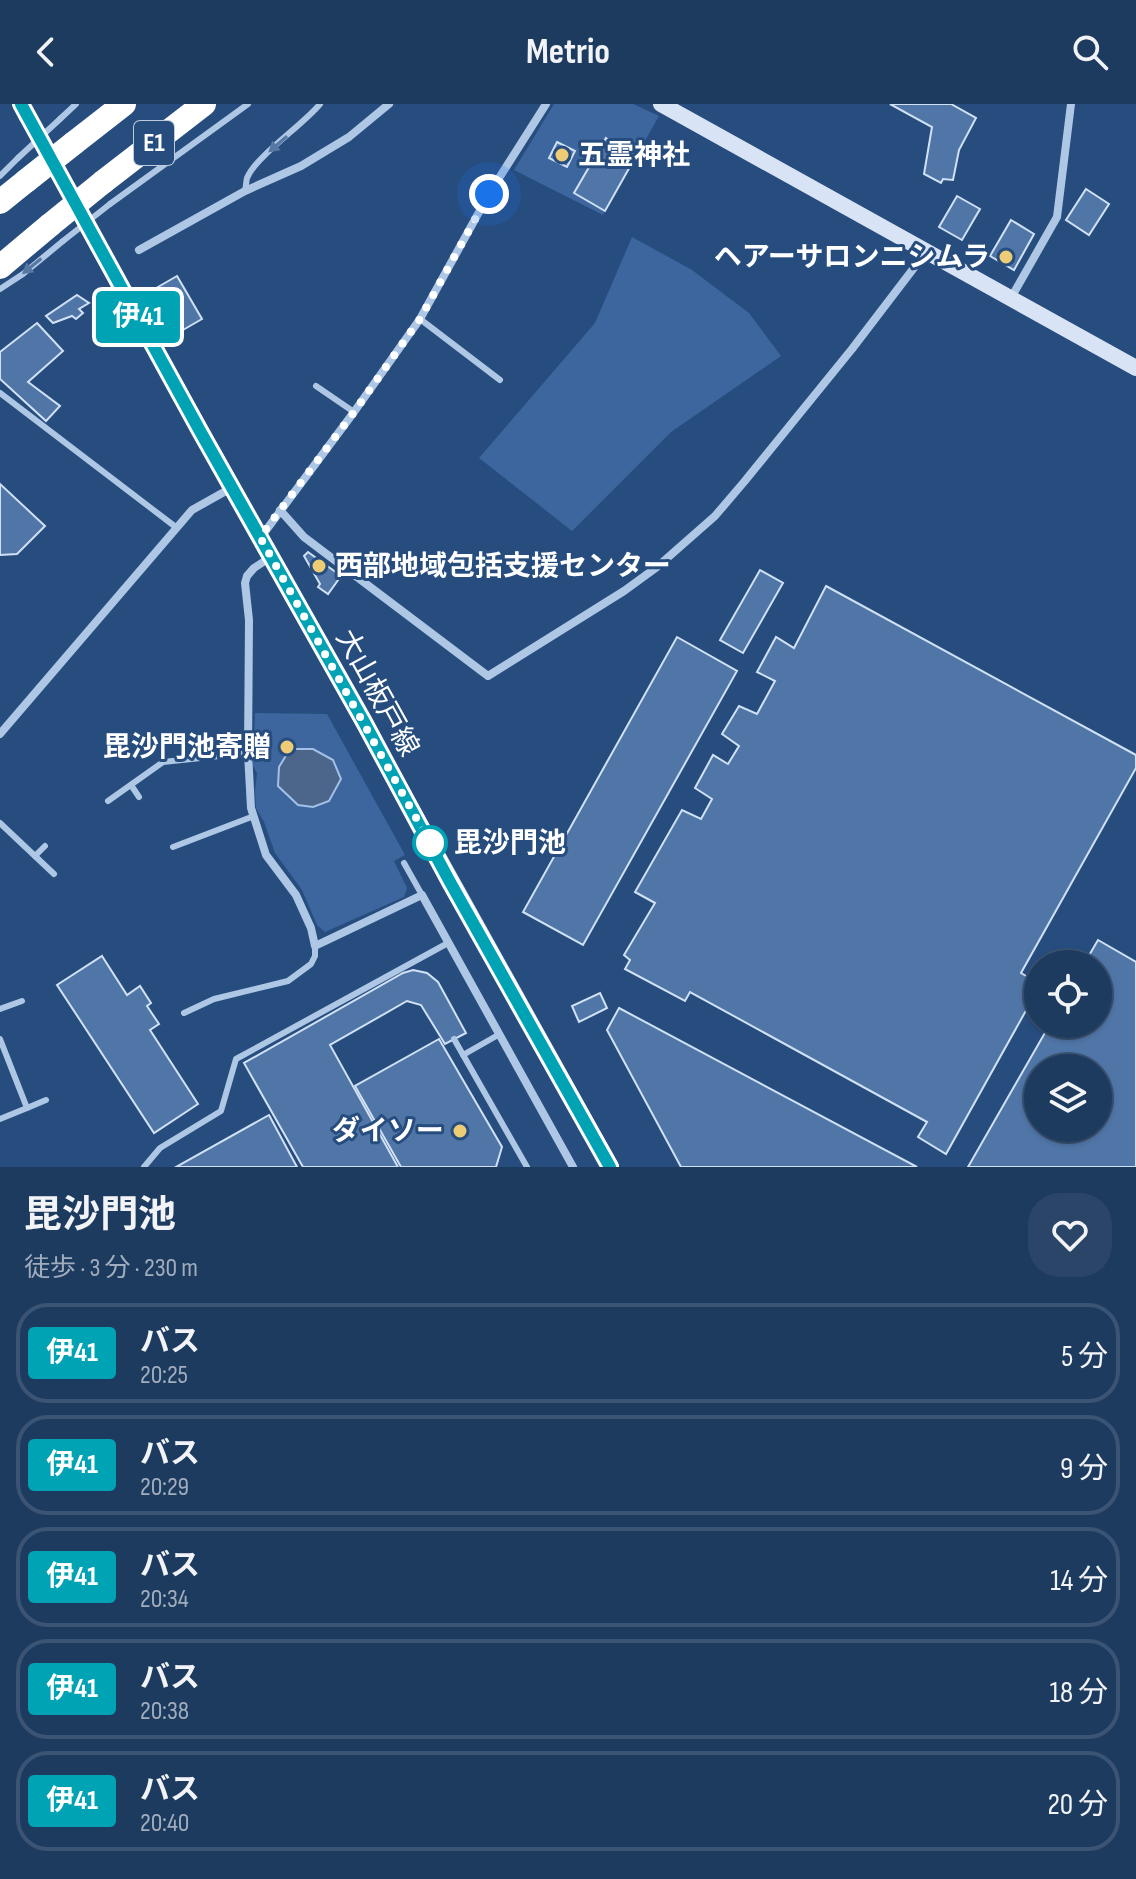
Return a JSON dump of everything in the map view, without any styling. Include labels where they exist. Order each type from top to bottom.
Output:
[{"type":"highway","name":"E1","points":[[0,202],[22,170],[74,143],[124,104]]},
{"type":"highway","name":"E1","points":[[0,267],[57,233],[107,193],[204,104]]},
{"type":"main road","points":[[661,104],[1136,368]]},
{"type":"main road","name":"大山板戸線","points":[[97,244],[611,1167]]},
{"type":"street","points":[[139,250],[245,191],[301,166],[337,145],[389,104]]},
{"type":"street","points":[[260,537],[420,319],[489,194],[546,104]]},
{"type":"street","points":[[1010,299],[1057,217],[1071,104]]},
{"type":"street","points":[[280,510],[304,537],[488,676],[624,591],[657,567],[715,516],[852,349],[926,252]]},
{"type":"street","points":[[0,734],[192,510],[233,487]]},
{"type":"street","points":[[271,557],[254,568],[245,583],[249,620],[248,753],[251,808],[266,855],[296,895],[311,928],[315,946],[422,895],[573,1167]]},
{"type":"lane","points":[[0,176],[22,170],[60,119],[76,104]]},
{"type":"lane","points":[[107,193],[248,104]]},
{"type":"lane","points":[[245,191],[248,176],[265,155],[320,104]]},
{"type":"lane","points":[[0,289],[23,274],[57,233]]},
{"type":"lane","points":[[420,319],[500,380]]},
{"type":"lane","points":[[316,386],[354,412]]},
{"type":"lane","points":[[0,393],[177,528]]},
{"type":"lane","points":[[108,801],[163,762],[248,753]]},
{"type":"lane","points":[[131,785],[139,797]]},
{"type":"lane","points":[[173,847],[254,816]]},
{"type":"lane","points":[[0,823],[54,874]]},
{"type":"lane","points":[[35,856],[45,846]]},
{"type":"lane","points":[[404,863],[422,895]]},
{"type":"lane","points":[[144,1167],[160,1148],[221,1111],[236,1059],[448,943]]},
{"type":"lane","points":[[184,1013],[214,999],[288,981],[311,964],[315,946]]},
{"type":"lane","points":[[0,1009],[22,1001]]},
{"type":"lane","points":[[463,1055],[498,1035]]},
{"type":"lane","points":[[0,1039],[27,1108]]},
{"type":"lane","points":[[454,1039],[527,1167]]},
{"type":"lane","points":[[0,1119],[46,1100]]},
{"type":"shaded area","points":[[554,104],[633,104],[659,116],[603,215],[514,170]]},
{"type":"shaded area","points":[[632,237],[692,270],[749,313],[781,356],[671,432],[572,531],[479,458],[595,323]]},
{"type":"shaded area","points":[[255,713],[327,714],[405,855],[394,861],[407,888],[404,897],[325,932],[317,925],[302,890],[275,853],[256,808],[257,773],[253,766]]},
{"type":"shaded area","points":[[290,749],[313,749],[333,760],[341,779],[329,801],[313,807],[298,805],[278,786],[279,767]]},
{"type":"building","points":[[890,104],[951,104],[976,118],[959,150],[953,180],[943,179],[941,183],[924,174],[932,127]]},
{"type":"building","points":[[606,138],[636,156],[605,211],[574,193]]},
{"type":"building","name":"五霊神社","points":[[557,142],[575,151],[567,167],[549,158]]},
{"type":"building","points":[[1086,189],[1109,204],[1089,235],[1066,220]]},
{"type":"building","points":[[957,196],[980,209],[962,240],[939,227]]},
{"type":"building","points":[[1011,220],[1034,234],[1014,270],[990,256]]},
{"type":"building","points":[[177,276],[202,319],[176,334],[151,291]]},
{"type":"building","points":[[77,295],[89,303],[79,309],[83,313],[76,319],[72,316],[53,323],[46,316]]},
{"type":"building","points":[[37,323],[63,351],[28,382],[60,406],[46,421],[0,379],[0,352]]},
{"type":"building","points":[[0,484],[45,526],[17,554],[0,555]]},
{"type":"building","name":"西部地域包括支援センター","points":[[308,552],[341,576],[328,594],[318,587],[320,584],[304,556]]},
{"type":"building","points":[[760,570],[783,583],[743,653],[720,640]]},
{"type":"building","points":[[826,586],[1136,755],[1136,768],[1034,950],[1024,950],[1021,973],[1024,975],[1024,1014],[946,1154],[918,1137],[927,1122],[690,992],[685,1001],[625,969],[630,960],[624,955],[655,903],[635,892],[682,810],[701,819],[712,799],[695,788],[713,755],[728,764],[739,746],[722,734],[739,706],[757,714],[775,681],[757,672],[776,637],[794,648]]},
{"type":"building","points":[[677,637],[737,671],[583,945],[523,912]]},
{"type":"building","points":[[1098,940],[1136,962],[1136,1167],[968,1167],[1024,1069],[1024,1142],[1112,1142],[1112,1054],[1033,1054],[1042,1038],[1112,1038],[1112,950],[1092,950]]},
{"type":"building","points":[[102,956],[127,995],[140,986],[151,1003],[147,1006],[159,1024],[150,1030],[198,1104],[154,1133],[57,985]]},
{"type":"building","points":[[413,970],[427,973],[438,982],[466,1033],[445,1044],[421,1005],[407,1001],[330,1045],[398,1167],[303,1167],[244,1063]]},
{"type":"building","points":[[600,993],[607,1008],[579,1022],[572,1006]]},
{"type":"building","points":[[619,1008],[917,1167],[681,1167],[607,1030]]},
{"type":"building","points":[[439,1039],[502,1147],[496,1167],[401,1167],[355,1086]]},
{"type":"building","points":[[269,1115],[297,1167],[176,1167]]},
{"type":"tunnel","points":[[27,117],[97,244]]},
{"type":"bus line","name":"伊41","points":[[21,104],[610,1167]]},
{"type":"place","name":"五霊神社","points":[[562,155]]},
{"type":"place","name":"ヘアーサロンニシムラ","points":[[1006,257]]},
{"type":"place","name":"西部地域包括支援センター","points":[[319,566]]},
{"type":"place","name":"毘沙門池寄贈","points":[[287,747]]},
{"type":"place","name":"毘沙門池","points":[[430,843]]},
{"type":"place","name":"ダイソー","points":[[460,1131]]},
{"type":"route","points":[[430,843],[260,537],[420,319],[489,194]]}]
